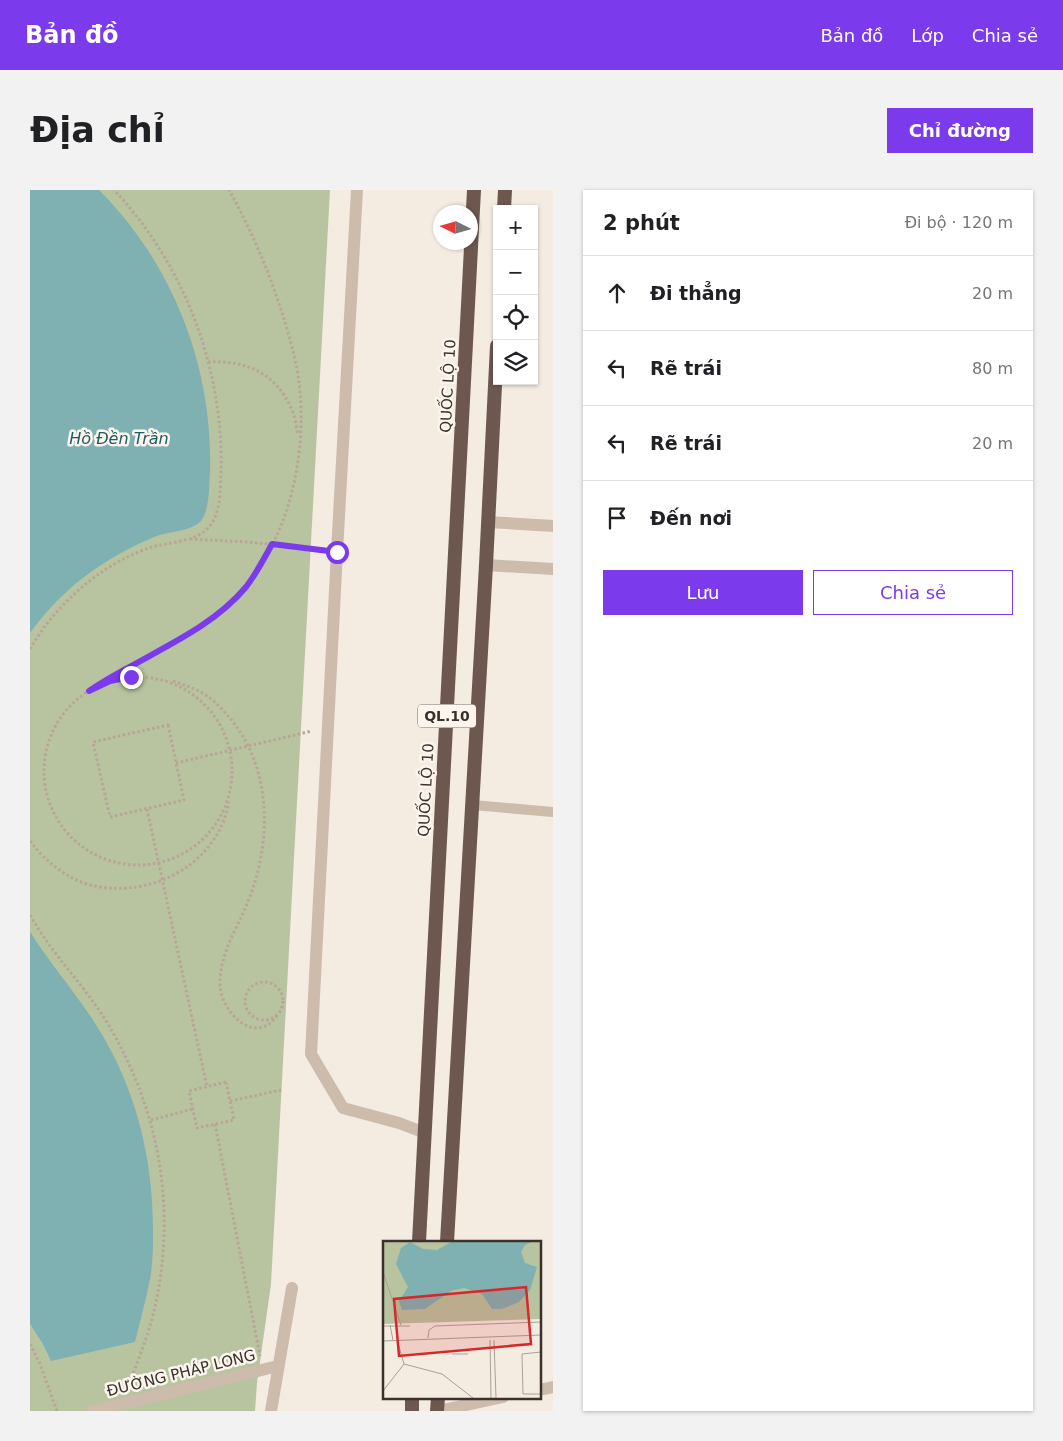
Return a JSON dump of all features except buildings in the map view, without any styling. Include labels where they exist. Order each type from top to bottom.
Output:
[{"type":"highway","name":"QUỐC LỘ 10","points":[[419,1241],[474,190]]},
{"type":"highway","points":[[504,190],[504,205]]},
{"type":"highway","name":"QL.10","points":[[447,1241],[495,385]]},
{"type":"highway","points":[[412,1398],[412,1411]]},
{"type":"highway","points":[[438,1398],[438,1411]]},
{"type":"street","points":[[357,190],[311,1054],[343,1108],[399,1123],[424,1133]]},
{"type":"street","points":[[488,522],[553,526]]},
{"type":"street","points":[[486,565],[553,568]]},
{"type":"street","points":[[271,1411],[292,1288]]},
{"type":"street","name":"ĐƯỜNG PHÁP LONG","points":[[92,1411],[278,1366]]},
{"type":"street","points":[[540,1390],[553,1387]]},
{"type":"street","points":[[438,1411],[498,1398]]},
{"type":"lane","points":[[472,805],[553,812]]},
{"type":"path","points":[[30,649],[52,618],[85,585],[128,557],[152,547],[205,532],[213,523],[218,508],[221,459],[219,428],[216,399],[202,339],[176,278],[148,232],[114,190]]},
{"type":"path","points":[[229,190],[267,269],[291,342],[298,380],[301,415],[299,454],[293,487],[284,518],[260,568],[246,587],[211,620],[166,648],[126,668],[72,704],[58,722],[49,741],[45,763],[45,785],[51,806],[61,826],[76,842],[93,854],[114,863],[135,866],[159,864],[177,858],[196,846],[211,831],[223,812],[230,792]]},
{"type":"path","points":[[208,362],[224,361],[247,365],[265,374],[281,390],[292,409],[299,440]]},
{"type":"path","points":[[187,538],[272,544],[337,552]]},
{"type":"path","points":[[89,691],[110,681],[131,677],[153,678],[181,684],[205,694],[216,703],[236,726],[248,746],[254,759],[262,788],[264,834],[254,884],[223,956],[220,984],[221,994],[229,1012],[242,1023],[257,1028],[264,1028],[274,1021],[278,1014],[283,1002],[280,990],[270,982],[263,981],[251,986],[244,997],[246,1010],[250,1015],[261,1021],[278,1014]]},
{"type":"path","points":[[30,842],[55,867],[74,879],[94,886],[119,889],[144,886],[176,875],[196,860],[213,841],[226,819],[232,770],[230,750],[222,728],[210,709],[187,691],[174,684],[153,678]]},
{"type":"path","points":[[168,725],[176,763],[184,800],[110,817],[93,742],[168,725]]},
{"type":"path","points":[[176,763],[329,727]]},
{"type":"path","points":[[147,808],[207,1087]]},
{"type":"path","points":[[30,914],[48,944],[86,990],[121,1046],[135,1076],[150,1120],[161,1168],[164,1230],[154,1312],[122,1404]]},
{"type":"path","points":[[226,1082],[230,1101],[234,1120],[197,1128],[189,1090],[226,1082]]},
{"type":"path","points":[[230,1101],[281,1090]]},
{"type":"path","points":[[150,1120],[194,1109]]},
{"type":"path","points":[[215,1124],[262,1370]]},
{"type":"path","points":[[30,1344],[40,1364],[57,1411]]},
{"type":"green space","points":[[30,190],[330,190],[271,1284],[257,1383],[255,1411],[30,1411]]},
{"type":"water","name":"Hồ Đền Trần","points":[[30,190],[99,190],[125,219],[148,251],[167,284],[183,319],[196,356],[209,432],[210,471],[206,512],[200,522],[185,529],[154,537],[101,565],[85,576],[56,602],[30,633]]},
{"type":"water","points":[[30,932],[90,1015],[123,1075],[140,1125],[146,1151],[152,1203],[153,1242],[151,1273],[135,1342],[51,1361],[30,1324]]},
{"type":"route","points":[[131,677],[110,681],[89,691],[126,668],[166,648],[211,620],[246,587],[260,568],[272,544],[337,552]]}]
